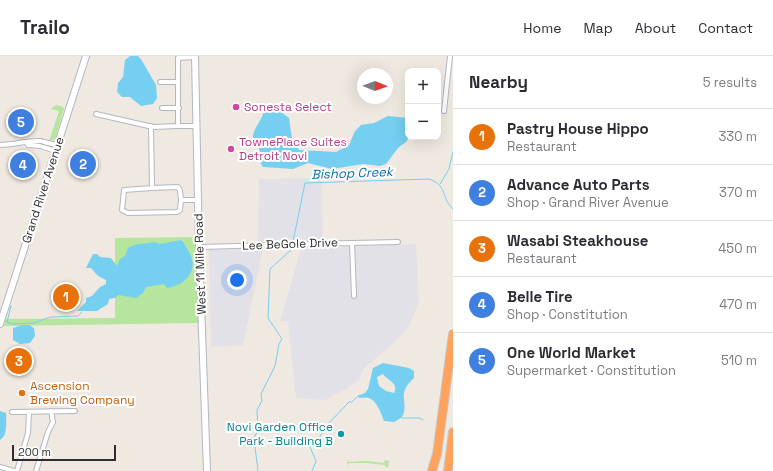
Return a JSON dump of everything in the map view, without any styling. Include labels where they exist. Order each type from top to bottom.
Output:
[{"type":"highway","points":[[433,471],[437,454],[453,334]]},
{"type":"highway","points":[[448,471],[453,432]]},
{"type":"street","name":"Grand River Avenue","points":[[1,319],[86,56]]},
{"type":"street","points":[[178,126],[178,58],[195,56]]},
{"type":"street","name":"West 11 Mile Road","points":[[195,56],[199,247],[207,471]]},
{"type":"street","points":[[444,111],[450,56]]},
{"type":"street","points":[[160,82],[178,82]]},
{"type":"street","points":[[162,108],[178,108]]},
{"type":"street","points":[[96,114],[151,126],[196,126]]},
{"type":"street","points":[[151,126],[152,188]]},
{"type":"street","points":[[0,145],[26,143],[31,141],[56,148]]},
{"type":"street","points":[[178,187],[181,200],[180,210],[177,212],[128,212],[122,210],[124,190],[152,188],[178,187]]},
{"type":"street","points":[[181,200],[198,200]]},
{"type":"street","points":[[352,243],[398,242]]},
{"type":"street","name":"Lee BeGole Drive","points":[[199,247],[352,243],[354,296]]},
{"type":"street","points":[[36,471],[48,432],[53,422],[51,411]]},
{"type":"street","points":[[12,412],[76,411]]},
{"type":"street","points":[[17,471],[28,433],[29,412]]},
{"type":"street","points":[[0,467],[14,471]]},
{"type":"shaded area","points":[[322,178],[323,241],[258,242],[259,179]]},
{"type":"shaded area","points":[[416,244],[419,303],[408,327],[395,342],[364,368],[359,381],[326,400],[296,398],[288,321],[280,321],[301,249]]},
{"type":"shaded area","points":[[263,249],[243,345],[211,347],[209,250]]},
{"type":"green space","points":[[56,105],[63,107],[64,109],[55,139],[49,141],[59,111],[51,109]]},
{"type":"green space","points":[[196,237],[199,323],[4,326],[5,319],[115,318],[115,238]]},
{"type":"green space","points":[[347,459],[348,462],[366,461],[384,463],[385,460],[389,461],[388,467],[386,468],[385,465],[366,463],[348,463],[347,466]]},
{"type":"water","points":[[130,56],[138,56],[141,59],[156,85],[157,98],[153,104],[141,106],[130,97],[122,97],[117,92],[118,83],[123,77],[125,60]]},
{"type":"water","points":[[277,109],[289,118],[292,139],[299,150],[336,152],[349,145],[355,131],[361,125],[374,123],[388,116],[405,118],[405,140],[407,140],[398,148],[386,164],[380,166],[363,164],[332,169],[308,163],[293,169],[263,167],[259,150],[253,135],[264,111]]},
{"type":"water","points":[[181,240],[188,250],[193,264],[190,275],[186,280],[167,288],[164,284],[146,287],[143,293],[136,298],[118,295],[115,298],[109,299],[108,304],[97,311],[77,311],[86,302],[86,298],[92,296],[100,287],[106,284],[106,280],[98,276],[91,268],[86,268],[93,254],[97,254],[100,257],[111,258],[117,266],[120,259],[125,256],[128,248],[134,245],[155,242],[160,244]]},
{"type":"water","points":[[22,325],[29,325],[34,328],[35,336],[30,343],[20,344],[13,340],[13,328]]},
{"type":"water","points":[[383,363],[409,368],[414,371],[414,378],[405,389],[404,412],[402,417],[394,422],[384,421],[378,408],[372,400],[357,396],[365,393],[368,389],[373,368]],"holes":[[[383,374],[394,384],[394,393],[386,391],[379,386],[377,377]]]},
{"type":"water","points":[[0,411],[6,413],[6,424],[3,438],[0,440]]},
{"type":"waterway","points":[[440,184],[449,169],[453,152]]},
{"type":"waterway","name":"Bishop Creek","points":[[293,242],[305,183],[429,179],[442,188],[449,205],[453,209]]},
{"type":"waterway","name":"Bishop Creek","points":[[258,471],[255,448],[255,435],[258,432],[257,410],[262,401],[261,394],[275,366],[279,344],[282,339],[268,318],[270,269],[292,249],[293,246]]},
{"type":"waterway","points":[[11,306],[7,322],[13,324],[34,323],[50,317],[78,316],[82,312]]},
{"type":"waterway","points":[[312,471],[316,461],[310,447],[312,441],[319,438],[327,425],[349,402],[352,402],[357,397]]},
{"type":"waterway","points":[[402,418],[419,418],[423,420]]},
{"type":"place","name":"Sonesta Select","points":[[236,107]]},
{"type":"place","name":"One World Market","points":[[21,122]]},
{"type":"place","name":"TownePlace Suites Detroit Novi","points":[[231,149]]},
{"type":"place","name":"Advance Auto Parts","points":[[83,164]]},
{"type":"place","name":"Belle Tire","points":[[23,165]]},
{"type":"place","name":"Pastry House Hippo","points":[[66,297]]},
{"type":"place","name":"Wasabi Steakhouse","points":[[19,361]]},
{"type":"place","name":"Ascension Brewing Company","points":[[22,393]]},
{"type":"place","name":"Novi Garden Office Park - Building B","points":[[341,434]]}]
